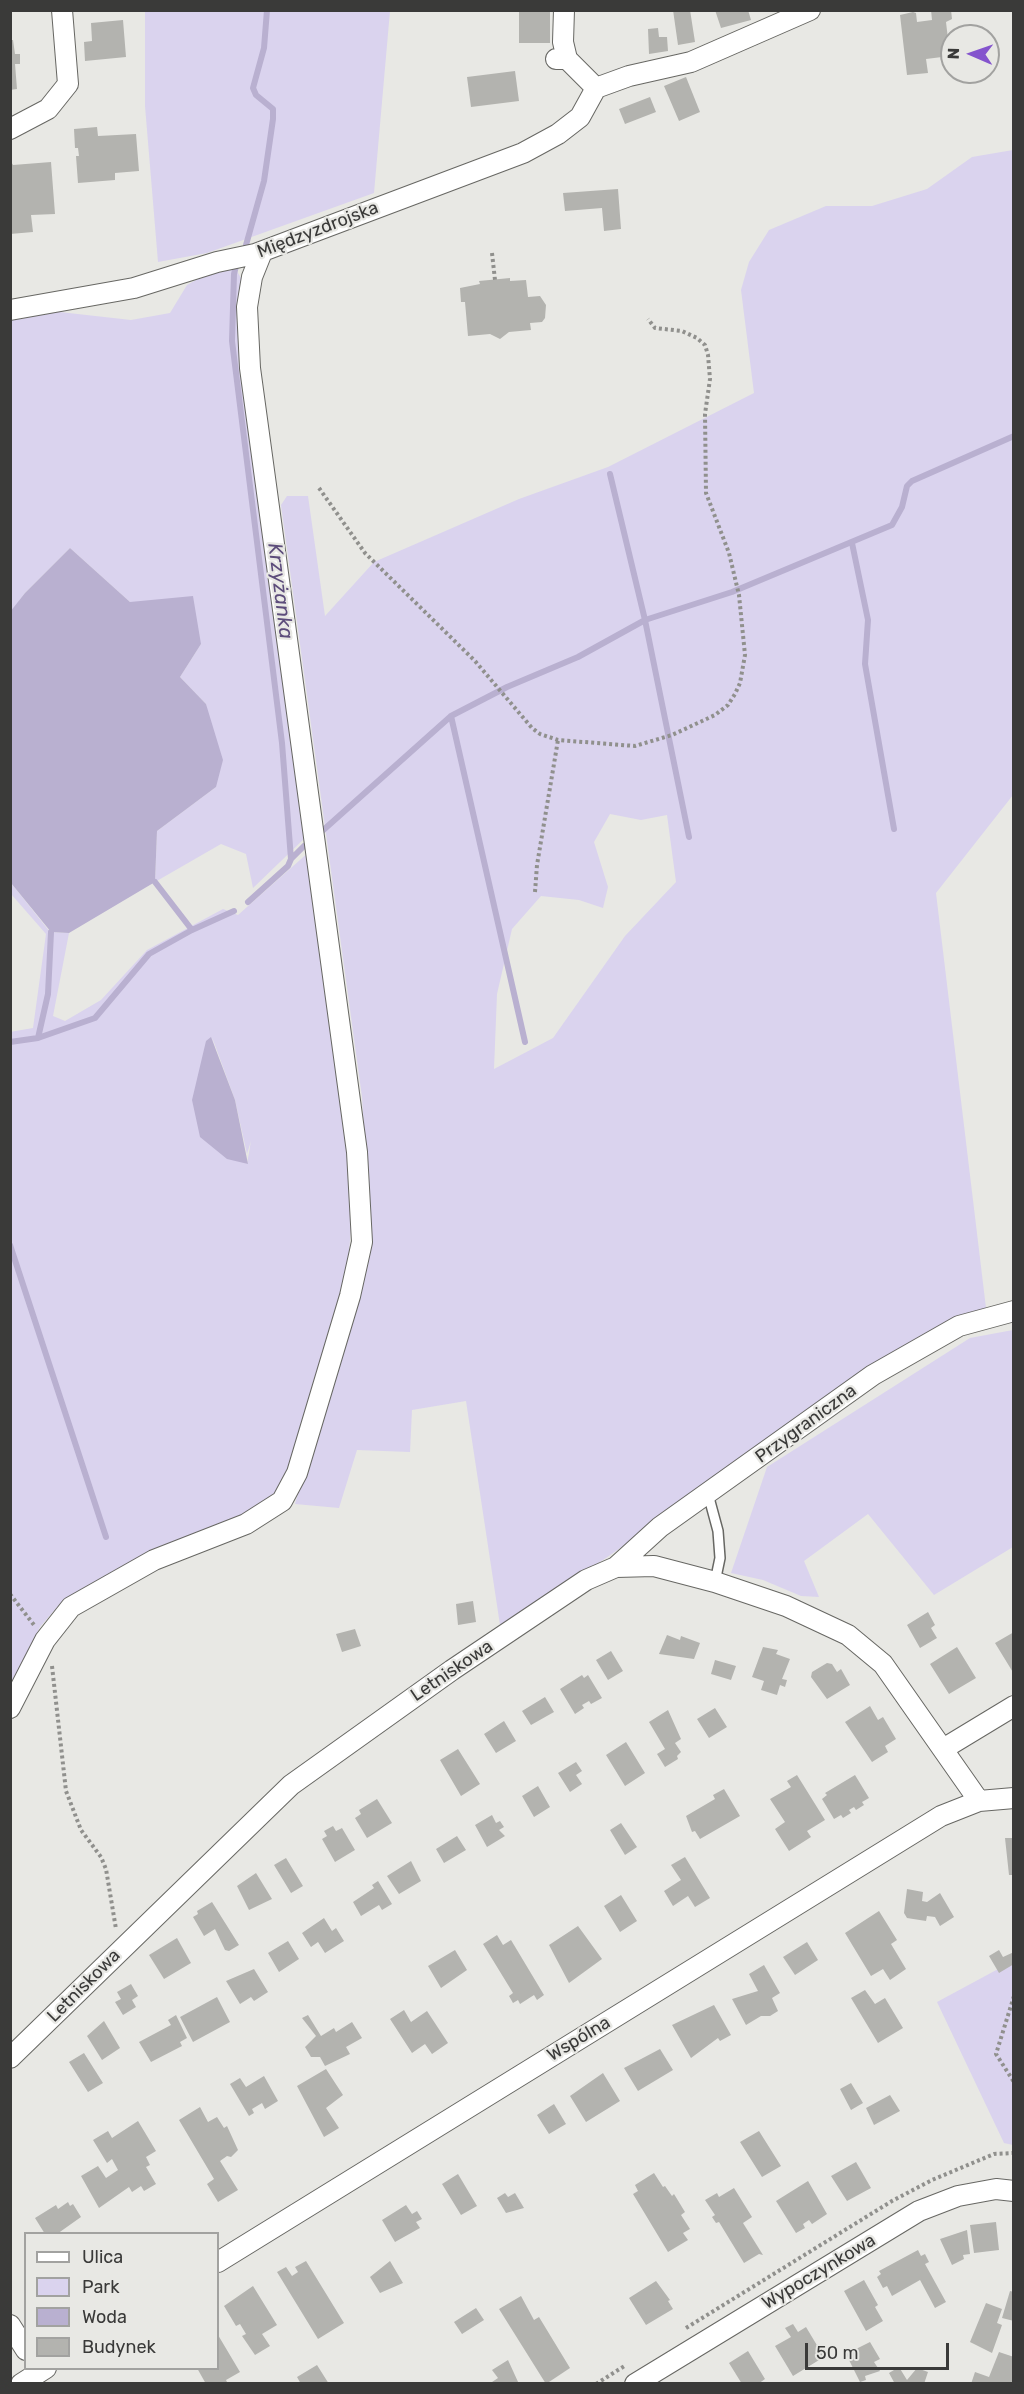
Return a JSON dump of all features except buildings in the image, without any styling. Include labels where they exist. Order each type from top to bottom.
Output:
[{"type":"street","points":[[10,129],[48,109],[68,84],[62,10]]},
{"type":"street","points":[[564,10],[563,42],[566,62],[596,88],[629,76],[691,62],[810,10]]},
{"type":"street","name":"Międzyzdrojska","points":[[10,310],[134,288],[217,262],[262,252],[523,153],[558,135],[580,117],[596,88]]},
{"type":"street","points":[[10,1708],[45,1640],[71,1607],[92,1593],[154,1560],[246,1524],[282,1501],[297,1473],[307,1442],[350,1296],[362,1242],[357,1152],[250,368],[247,307],[252,277],[262,252]]},
{"type":"street","name":"Przygraniczna","points":[[616,1567],[660,1527],[873,1376],[959,1326],[1014,1311]]},
{"type":"street","name":"Letniskowa","points":[[10,2058],[291,1785],[461,1663],[586,1580],[616,1567],[654,1566],[716,1582],[786,1606],[825,1623],[868,1649],[883,1664],[979,1801]]},
{"type":"street","points":[[943,1749],[1014,1706]]},
{"type":"street","name":"Wspólna","points":[[219,2261],[941,1816],[979,1801],[1014,1798]]},
{"type":"street","name":"Wypoczynkowa","points":[[635,2384],[919,2211],[957,2196],[1012,2187]]},
{"type":"street","points":[[10,2325],[24,2347]]},
{"type":"street","points":[[21,2384],[42,2373]]},
{"type":"lane","points":[[708,1494],[718,1531],[720,1558],[716,1582]]},
{"type":"path","points":[[492,253],[495,280]]},
{"type":"path","points":[[319,488],[365,553],[476,660],[532,728],[540,734],[558,740],[635,746],[672,735],[715,715],[728,705],[740,683],[745,655],[739,594],[729,553],[706,493],[705,414],[710,379],[705,345],[690,334],[655,328],[648,319]]},
{"type":"path","points":[[535,892],[538,856],[558,740]]},
{"type":"path","points":[[10,1594],[45,1640],[54,1676],[66,1791],[81,1830],[101,1857],[106,1869],[117,1934],[125,1945]]},
{"type":"path","points":[[1014,1996],[996,2054],[1014,2082]]},
{"type":"green space","points":[[145,11],[390,11],[374,193],[207,253],[158,262],[145,106]]},
{"type":"green space","points":[[1013,150],[1013,795],[936,893],[986,1308],[955,1320],[861,1378],[606,1558],[500,1625],[466,1401],[412,1410],[410,1452],[357,1450],[339,1508],[295,1504],[333,1373],[367,1177],[362,1097],[281,505],[287,496],[308,496],[325,616],[374,562],[519,499],[608,467],[754,393],[741,290],[749,262],[769,230],[826,206],[872,206],[927,189],[972,157]],"holes":[[[610,814],[641,820],[667,815],[676,882],[625,936],[553,1038],[494,1069],[497,994],[512,929],[541,896],[579,900],[603,908],[608,887],[594,842]]]},
{"type":"green space","points":[[235,268],[241,278],[243,355],[265,552],[307,836],[253,888],[246,854],[221,844],[155,882],[157,831],[216,787],[206,704],[180,677],[201,644],[130,602],[70,548],[25,593],[11,612],[11,317],[42,310],[131,320],[170,313],[187,285],[214,270]]},
{"type":"green space","points":[[309,852],[344,1111],[353,1202],[347,1278],[292,1469],[279,1496],[243,1519],[155,1552],[64,1599],[40,1627],[11,1687],[10,1032],[33,1028],[46,934],[11,894],[11,883],[50,932],[69,933],[53,1016],[65,1021],[101,1000],[147,950],[223,909],[238,915]],"holes":[[[212,1037],[235,1100],[247,1154],[251,1141],[247,1164]]]},
{"type":"green space","points":[[1013,1330],[1013,1547],[934,1595],[868,1514],[804,1561],[819,1597],[801,1596],[763,1580],[731,1573],[767,1467],[970,1338]]},
{"type":"green space","points":[[1013,1961],[1013,2145],[1004,2143],[937,2002]]},
{"type":"water","points":[[70,548],[130,602],[193,596],[201,644],[180,677],[206,704],[223,760],[216,787],[157,831],[155,882],[69,933],[51,932],[11,883],[10,612],[25,593]]},
{"type":"water","points":[[211,1037],[235,1100],[248,1164],[227,1159],[200,1137],[192,1100],[206,1041]]},
{"type":"waterway","name":"Krzyżanka","points":[[246,245],[264,181],[273,119],[273,109],[256,95],[253,88],[264,48],[267,10]]},
{"type":"waterway","name":"Krzyżanka","points":[[236,266],[232,341],[282,743],[291,859],[288,866],[248,902]]},
{"type":"waterway","points":[[320,833],[451,716],[507,687],[578,657],[645,620],[732,592],[892,525],[902,507],[907,486],[912,481],[1014,436]]},
{"type":"waterway","points":[[610,474],[645,620],[689,837]]},
{"type":"waterway","points":[[852,543],[868,620],[865,664],[894,829]]},
{"type":"waterway","points":[[451,716],[525,1042]]},
{"type":"waterway","points":[[291,859],[304,846]]},
{"type":"waterway","points":[[155,882],[192,930]]},
{"type":"waterway","name":"Krzyżanka","points":[[10,1042],[38,1038],[95,1018],[149,954],[192,930],[234,911]]},
{"type":"waterway","points":[[38,1038],[48,994],[51,932]]},
{"type":"waterway","points":[[10,1245],[106,1537]]}]
